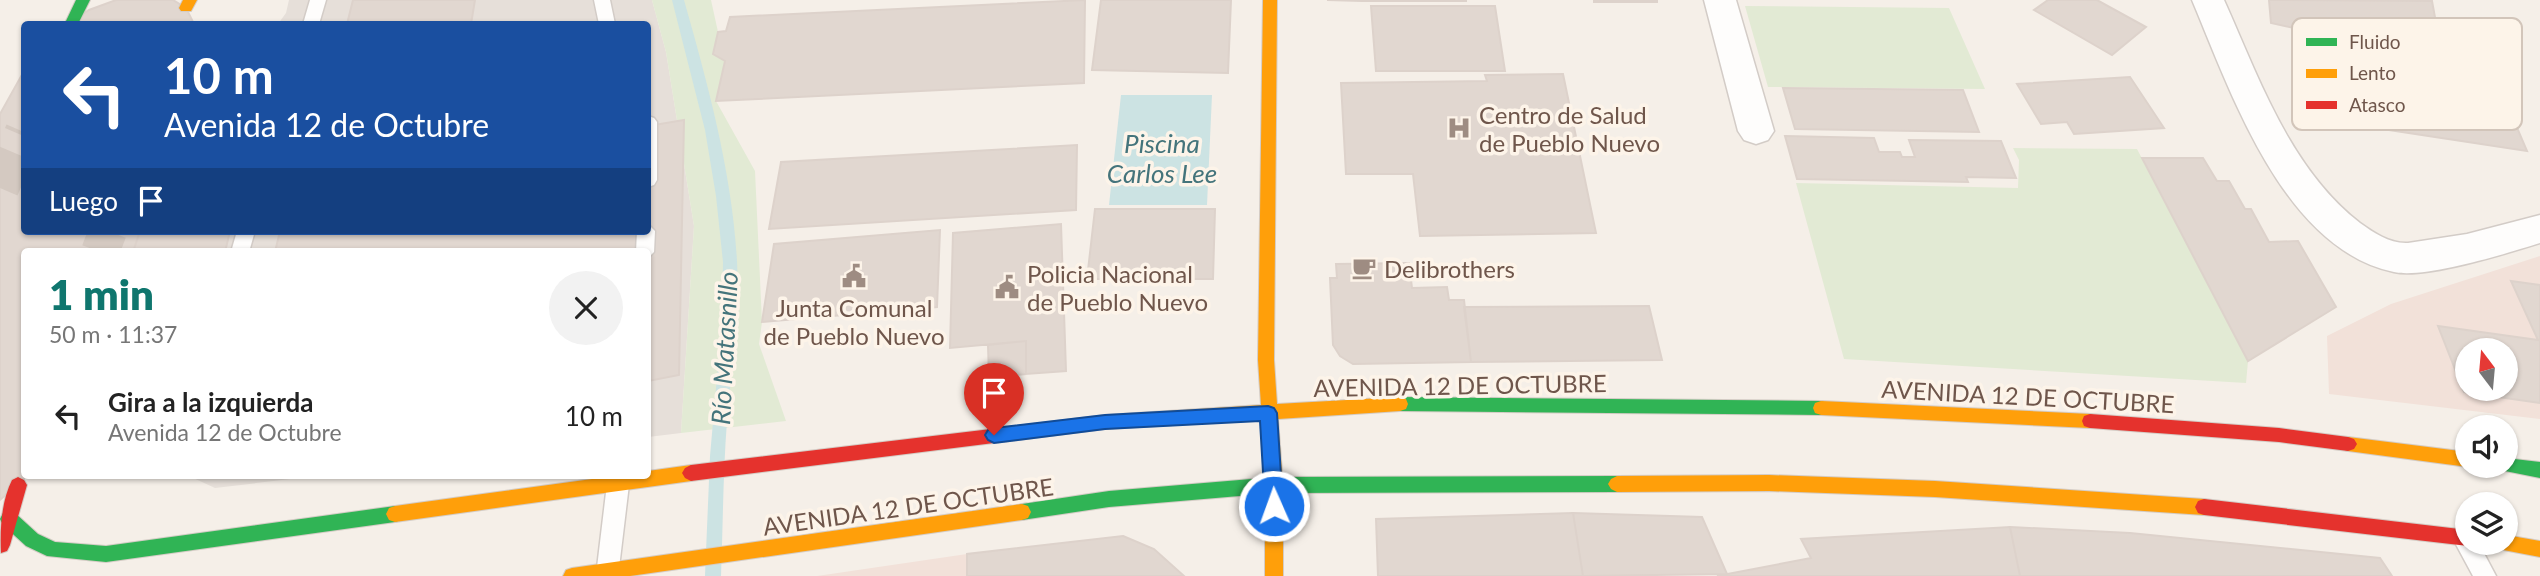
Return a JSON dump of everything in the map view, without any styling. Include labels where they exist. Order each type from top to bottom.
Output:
[{"type":"main road","points":[[73,21],[83,0]]},
{"type":"main road","points":[[1270,0],[1266,360],[1274,485],[1274,576]]},
{"type":"main road","name":"AVENIDA 12 DE OCTUBRE","points":[[651,476],[1105,422],[1383,404],[1758,406],[2040,417],[2266,434],[2455,458]]},
{"type":"main road","points":[[2518,467],[2540,470]]},
{"type":"main road","name":"AVENIDA 12 DE OCTUBRE","points":[[9,519],[30,541],[58,553],[106,554],[619,479]]},
{"type":"main road","name":"AVENIDA 12 DE OCTUBRE","points":[[572,576],[607,574],[666,563],[1110,499],[1274,485],[1769,483],[1936,489],[2205,507],[2455,536]]},
{"type":"main road","points":[[0,547],[18,485]]},
{"type":"main road","points":[[2518,545],[2540,549]]},
{"type":"street","points":[[1720,0],[1756,131]]},
{"type":"street","points":[[2208,0],[2276,150],[2319,208],[2361,245],[2397,258],[2460,252],[2540,229]]},
{"type":"lane","points":[[312,21],[318,0]]},
{"type":"lane","points":[[602,0],[606,21]]},
{"type":"lane","points":[[607,574],[619,479]]},
{"type":"lane","points":[[2474,555],[2485,576]]},
{"type":"shaded area","points":[[289,0],[652,0],[666,52],[694,226],[681,433],[651,437],[651,248],[226,248],[229,235],[651,235],[651,21],[280,21],[286,13]]},
{"type":"shaded area","points":[[2540,256],[2540,419],[2329,394],[2327,336],[2391,304]]},
{"type":"shaded area","points":[[196,479],[291,479],[215,488]]},
{"type":"shaded area","points":[[1123,536],[1154,549],[1184,576],[817,576],[967,554]]},
{"type":"green space","points":[[652,0],[711,0],[718,32],[713,54],[725,61],[716,101],[755,171],[762,322],[759,344],[786,421],[681,433],[694,226],[666,52]]},
{"type":"green space","points":[[1745,6],[1949,8],[1985,89],[1768,87]]},
{"type":"green space","points":[[2013,148],[2137,149],[2248,361],[2246,383],[1844,359],[1796,183],[2018,188],[2019,160]]},
{"type":"water","name":"Piscina Carlos Lee","points":[[1121,95],[1212,95],[1207,205],[1109,205]]},
{"type":"building","points":[[116,0],[173,0],[186,8],[192,21],[72,21],[89,10]]},
{"type":"building","points":[[353,0],[475,0],[472,21],[348,21]]},
{"type":"building","points":[[1085,0],[1084,83],[716,101],[725,61],[713,54],[718,32],[726,31],[730,17]]},
{"type":"building","points":[[1101,0],[1231,0],[1228,73],[1092,70]]},
{"type":"building","points":[[1327,0],[1466,0],[1466,1],[1362,1]]},
{"type":"building","points":[[1657,0],[1657,2],[1594,2]]},
{"type":"building","points":[[2048,0],[2097,0],[2146,27],[2112,55],[2034,10]]},
{"type":"building","points":[[2269,0],[2432,1],[2435,18],[2292,18],[2292,28],[2271,23]]},
{"type":"building","points":[[1371,6],[1495,6],[1505,71],[1376,71]]},
{"type":"building","name":"Centro de Salud de Pueblo Nuevo","points":[[1563,74],[1596,233],[1420,236],[1413,174],[1346,174],[1341,83],[1487,81],[1485,75]]},
{"type":"building","points":[[21,76],[21,235],[139,235],[134,248],[21,248],[21,479],[24,479],[0,500],[0,114]]},
{"type":"building","points":[[2130,77],[2164,128],[2074,134],[2067,122],[2041,124],[2017,84]]},
{"type":"building","points":[[1783,88],[1963,90],[1979,132],[1795,129]]},
{"type":"building","points":[[684,120],[679,375],[651,380],[651,248],[276,248],[279,235],[651,235],[651,126]]},
{"type":"building","points":[[2389,130],[2518,130],[2527,151]]},
{"type":"building","points":[[1785,136],[1874,138],[1879,152],[1900,152],[1902,157],[1915,157],[1909,140],[2001,141],[2016,178],[1966,177],[1968,182],[1797,179]]},
{"type":"building","points":[[1077,145],[1076,210],[769,229],[781,162]]},
{"type":"building","points":[[2142,158],[2203,158],[2217,181],[2229,181],[2245,209],[2251,209],[2269,242],[2298,241],[2336,307],[2248,361]]},
{"type":"building","points":[[1095,209],[1215,209],[1213,279],[1087,279]]},
{"type":"building","name":"Policia Nacional de Pueblo Nuevo","points":[[1061,224],[1066,371],[1026,374],[1026,341],[950,348],[953,233]]},
{"type":"building","name":"Junta Comunal de Pueblo Nuevo","points":[[940,230],[937,307],[762,322],[774,244]]},
{"type":"building","points":[[139,235],[229,235],[226,248],[134,248]]},
{"type":"building","points":[[1409,263],[1412,288],[1447,287],[1449,300],[1464,300],[1471,362],[1353,364],[1340,356],[1333,345],[1330,278],[1337,278],[1336,264]]},
{"type":"building","points":[[2511,281],[2540,285],[2540,403],[2518,400],[2518,338],[2455,338],[2455,369],[2438,326],[2538,340]]},
{"type":"building","points":[[1649,306],[1662,360],[1471,362],[1464,307]]},
{"type":"building","points":[[1026,341],[1026,374],[989,378],[988,345]]},
{"type":"building","points":[[1573,513],[1583,576],[1378,576],[1376,519]]},
{"type":"building","points":[[1573,513],[1702,517],[1727,574],[1583,576]]},
{"type":"building","points":[[2010,527],[2020,576],[1717,576],[1811,558],[1801,539]]},
{"type":"building","points":[[2010,527],[2130,533],[2380,558],[2392,576],[2020,576]]},
{"type":"building","points":[[1123,536],[1154,549],[1184,576],[967,576],[967,554]]},
{"type":"waterway","name":"Río Matasnillo","points":[[678,0],[696,64],[718,163],[730,262],[729,320],[717,456],[713,576]]},
{"type":"tunnel","points":[[0,188],[21,139]]},
{"type":"tunnel","points":[[102,248],[106,235]]},
{"type":"traffic: fast","points":[[73,21],[83,0]]},
{"type":"traffic: fast","points":[[1400,404],[1821,408]]},
{"type":"traffic: fast","points":[[2518,467],[2540,470]]},
{"type":"traffic: fast","points":[[1022,512],[1109,499],[1274,485],[1617,484]]},
{"type":"traffic: fast","points":[[9,519],[32,540],[53,550],[106,554],[395,514]]},
{"type":"traffic: slow","points":[[186,8],[190,0]]},
{"type":"traffic: slow","points":[[1270,0],[1266,360],[1274,485],[1274,576]]},
{"type":"traffic: slow","points":[[1057,428],[1105,422],[1400,404]]},
{"type":"traffic: slow","points":[[1821,408],[2090,421]]},
{"type":"traffic: slow","points":[[2348,444],[2455,458]]},
{"type":"traffic: slow","points":[[651,479],[691,473]]},
{"type":"traffic: slow","points":[[395,514],[648,479]]},
{"type":"traffic: slow","points":[[1617,484],[1769,483],[1935,489],[2204,507]]},
{"type":"traffic: slow","points":[[572,576],[1022,512]]},
{"type":"traffic: slow","points":[[2518,545],[2540,549]]},
{"type":"traffic: jam","points":[[2090,421],[2279,435],[2348,444]]},
{"type":"traffic: jam","points":[[691,473],[1057,428]]},
{"type":"traffic: jam","points":[[1,545],[18,485]]},
{"type":"traffic: jam","points":[[2204,507],[2455,536]]},
{"type":"place","name":"Centro de Salud de Pueblo Nuevo","points":[[1459,128]]},
{"type":"place","name":"Delibrothers","points":[[1364,268]]},
{"type":"place","name":"Junta Comunal de Pueblo Nuevo","points":[[854,276]]},
{"type":"place","name":"Policia Nacional de Pueblo Nuevo","points":[[1007,287]]},
{"type":"route","points":[[994,435],[1105,422],[1268,413],[1274,506]]}]
